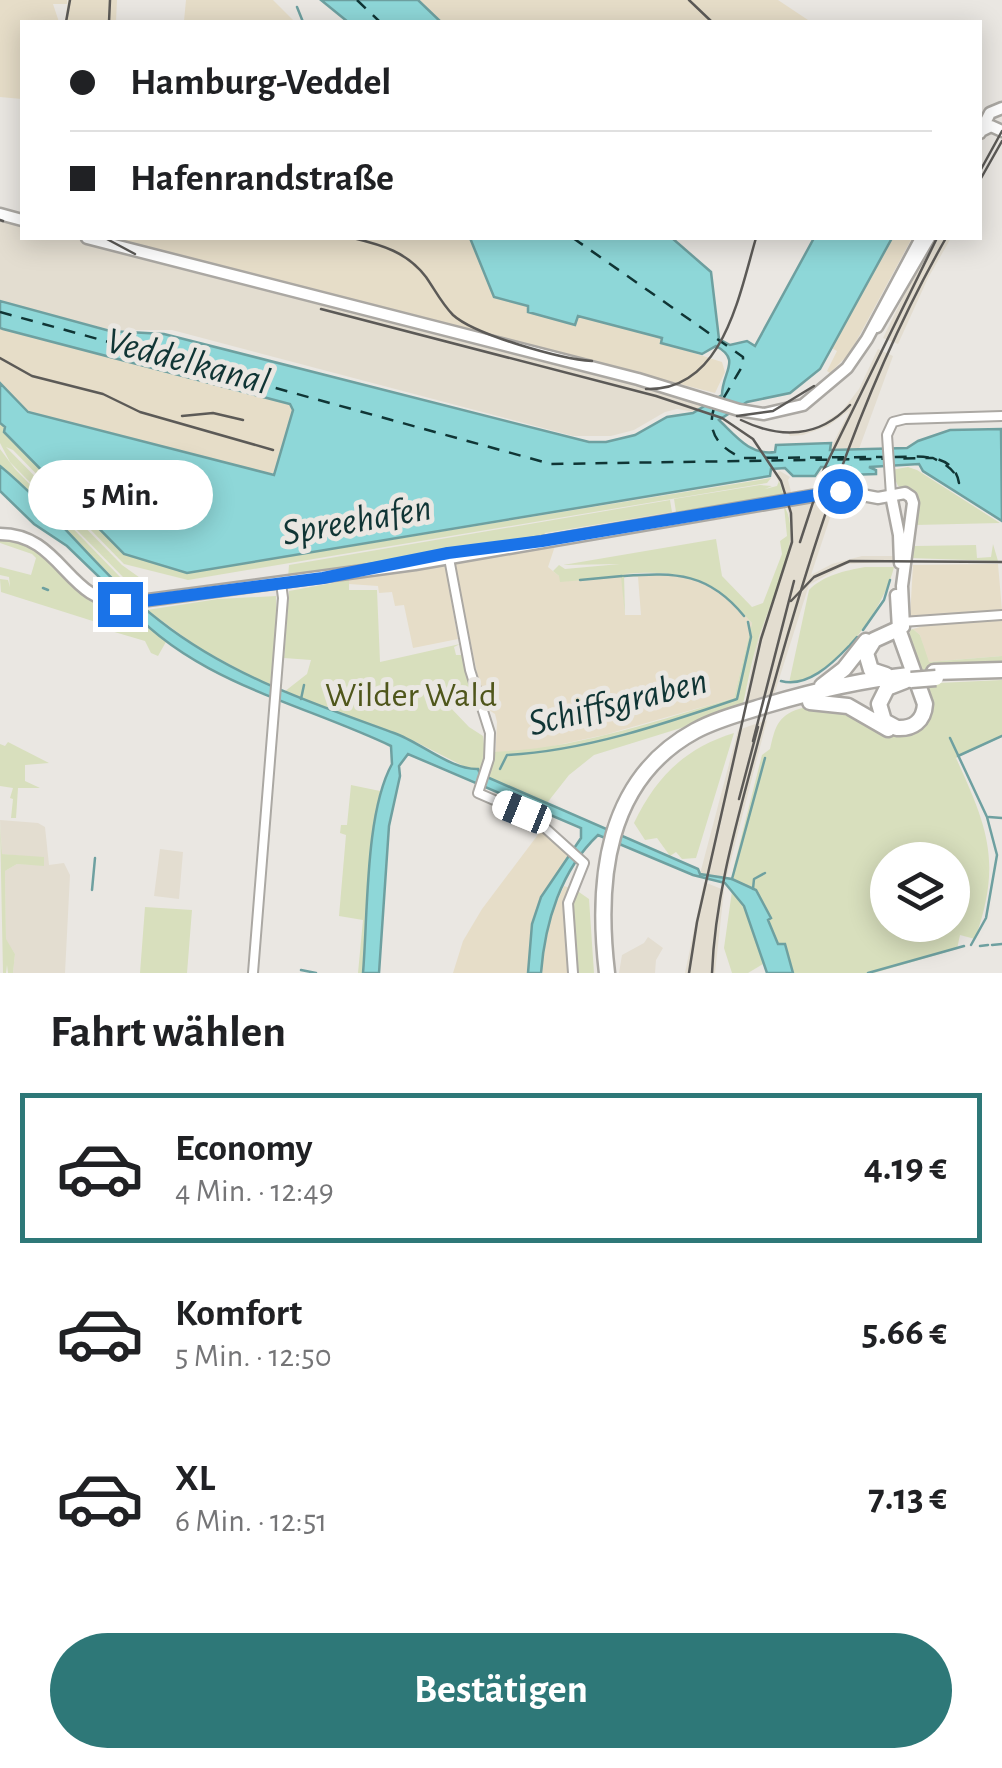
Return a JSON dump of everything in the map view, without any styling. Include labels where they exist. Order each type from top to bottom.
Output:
[{"type":"highway","points":[[900,625],[925,708],[913,726],[893,727],[882,718],[880,700],[891,686],[906,677]]},
{"type":"highway","points":[[900,625],[874,640],[866,658],[876,673],[906,677]]},
{"type":"highway","points":[[813,696],[875,632],[900,625]]},
{"type":"highway","points":[[813,696],[848,706],[896,732],[919,727],[926,718],[929,701],[900,625]]},
{"type":"highway","points":[[609,973],[610,856],[616,828],[635,792],[668,754],[696,738],[813,696],[906,677],[1002,673]]},
{"type":"main road","points":[[102,240],[738,407],[781,410],[801,406],[847,368],[896,300],[928,240]]},
{"type":"main road","points":[[867,339],[920,240]]},
{"type":"main road","points":[[0,534],[38,543],[85,591],[106,602],[123,604],[279,586],[833,492],[849,490],[878,498],[888,483]]},
{"type":"main road","points":[[888,483],[913,503],[900,625]]},
{"type":"main road","points":[[888,483],[900,555],[895,602],[900,625]]},
{"type":"main road","points":[[833,492],[894,508],[906,509],[913,503]]},
{"type":"street","points":[[888,483],[888,431],[893,422],[1002,416]]},
{"type":"street","points":[[449,556],[470,670],[490,733],[490,754],[479,790],[533,817],[579,857],[568,903],[572,973]]},
{"type":"street","points":[[253,973],[280,621],[279,586]]},
{"type":"street","points":[[900,625],[1002,615]]},
{"type":"shaded area","points":[[0,0],[67,0],[67,4],[53,4],[58,20],[20,20],[20,99],[0,97]]},
{"type":"shaded area","points":[[68,0],[117,0],[116,20],[65,20]]},
{"type":"shaded area","points":[[186,0],[273,0],[293,20],[184,20]]},
{"type":"shaded area","points":[[418,0],[778,0],[808,20],[439,20]]},
{"type":"shaded area","points":[[0,216],[20,221],[20,240],[89,240],[637,382],[703,405],[694,412],[665,412],[634,430],[611,436],[573,436],[172,330],[111,330],[0,301]]},
{"type":"shaded area","points":[[118,240],[471,240],[494,297],[528,306],[529,312],[574,324],[577,316],[662,338],[662,343],[722,362],[725,372],[715,393]]},
{"type":"shaded area","points":[[891,240],[911,240],[850,353],[830,373],[827,371],[837,351],[830,347]]},
{"type":"shaded area","points":[[931,240],[950,240],[898,344],[883,338]]},
{"type":"shaded area","points":[[0,328],[290,404],[293,410],[277,472],[270,474],[28,412],[0,383]]},
{"type":"shaded area","points":[[878,349],[893,356],[859,449],[841,487],[815,500],[837,497],[811,575],[862,556],[894,556],[894,561],[847,564],[809,585],[773,698],[744,707],[756,646],[786,560],[790,521],[775,474],[780,471],[790,477],[794,503],[818,491],[826,470],[820,469],[850,410],[828,426],[803,435],[788,433],[816,428],[842,411],[859,389]]},
{"type":"shaded area","points":[[555,546],[548,567],[559,576],[622,577],[625,615],[641,615],[638,577],[623,574],[687,576],[714,586],[730,599],[752,623],[734,698],[604,735],[530,751],[495,764],[497,722],[479,682],[460,593],[450,595],[458,639],[413,648],[404,605],[395,606],[392,592],[379,593],[378,586],[349,584],[349,580]]},
{"type":"shaded area","points":[[998,564],[1002,610],[910,617],[913,565]]},
{"type":"shaded area","points":[[1002,619],[1002,656],[928,662],[920,635],[913,629],[937,622]]},
{"type":"shaded area","points":[[767,720],[726,879],[700,874],[738,730]]},
{"type":"shaded area","points":[[0,820],[45,827],[49,865],[64,863],[70,875],[65,973],[13,973],[15,954],[6,940],[5,871],[17,864],[44,865],[44,858],[2,854]]},
{"type":"shaded area","points":[[543,828],[571,854],[541,897],[532,924],[528,973],[453,973],[463,941],[482,909]]},
{"type":"shaded area","points":[[160,849],[183,852],[179,899],[154,896]]},
{"type":"shaded area","points":[[704,882],[724,890],[715,973],[685,973]]},
{"type":"shaded area","points":[[564,886],[576,890],[572,913],[577,973],[541,973],[546,927]]},
{"type":"shaded area","points":[[648,937],[663,948],[656,960],[655,973],[619,973],[622,955]]},
{"type":"green space","points":[[0,423],[4,432],[124,554],[260,561],[771,478],[767,483],[188,580],[124,564],[6,447],[122,565],[143,580],[140,588],[123,577],[10,462],[0,443]]},
{"type":"green space","points":[[0,449],[123,580],[149,597],[136,600],[0,466]]},
{"type":"green space","points":[[908,467],[1000,523],[915,525],[918,495],[898,486],[891,470]]},
{"type":"green space","points":[[779,481],[784,496],[676,512],[674,499],[772,486],[765,489],[777,486]]},
{"type":"green space","points":[[670,500],[672,512],[545,533],[543,537],[407,557],[397,559],[398,563],[288,578],[289,565]]},
{"type":"green space","points":[[784,506],[789,520],[788,553],[758,640],[742,709],[594,755],[569,775],[547,803],[416,742],[284,692],[307,674],[311,660],[284,658],[289,591],[349,580],[349,590],[377,590],[380,662],[460,644],[454,647],[456,655],[462,655],[474,700],[449,706],[483,736],[485,752],[580,741],[734,698],[752,623],[710,586],[680,575],[624,574],[625,615],[621,577],[560,582],[553,571],[559,565],[565,569],[620,564],[563,565],[716,539],[722,576],[752,607],[763,603],[782,554],[780,541],[787,536]]},
{"type":"green space","points":[[914,536],[915,546],[976,545],[977,558],[991,557],[993,544],[998,561],[909,558]]},
{"type":"green space","points":[[0,538],[41,552],[93,599],[136,613],[167,640],[158,656],[151,653],[145,641],[1,592],[0,579],[8,580],[10,587],[9,577],[0,575],[0,567],[31,575],[36,558],[0,543]]},
{"type":"green space","points":[[865,567],[894,567],[869,621],[824,668],[789,683],[809,590],[828,577]]},
{"type":"green space","name":"Wilder Wald","points":[[276,596],[270,686],[199,648],[147,610],[218,599]]},
{"type":"green space","points":[[913,629],[920,635],[929,662],[1002,656],[1002,666],[932,668],[938,683],[1002,680],[1002,737],[956,758],[988,846],[988,888],[975,939],[970,938],[970,842],[870,842],[870,942],[958,942],[957,949],[874,973],[793,973],[789,956],[774,940],[756,890],[734,881],[733,870],[762,755],[770,749],[781,719],[814,705],[841,708],[888,733],[911,734],[922,727],[930,714],[931,699],[909,640]]},
{"type":"green space","points":[[734,733],[696,858],[682,859],[676,852],[670,856],[657,838],[645,840],[634,823],[662,778],[701,747]]},
{"type":"green space","points":[[8,742],[49,763],[25,765],[25,781],[40,788],[18,788],[16,818],[11,818],[13,788],[0,786],[0,744],[5,746]]},
{"type":"green space","points":[[351,785],[380,791],[363,973],[358,973],[363,920],[339,916],[346,835],[340,833],[341,825],[347,825]]},
{"type":"green space","points":[[0,823],[2,854],[44,857],[44,866],[17,864],[5,871],[6,939],[15,954],[13,973],[8,973],[7,965],[3,973]]},
{"type":"green space","points":[[576,890],[589,899],[594,973],[577,973],[572,913]]},
{"type":"green space","points":[[732,891],[744,906],[763,964],[748,973],[732,973],[724,948]]},
{"type":"green space","points":[[145,907],[192,910],[187,973],[140,973]]},
{"type":"water","points":[[321,0],[418,0],[439,20],[346,20]]},
{"type":"water","points":[[471,240],[674,240],[711,272],[719,339],[730,345],[747,341],[755,346],[813,240],[891,240],[820,369],[790,393],[747,402],[719,420],[744,443],[766,452],[775,452],[776,445],[831,443],[830,450],[907,448],[950,430],[1001,429],[1002,521],[923,471],[919,464],[869,467],[876,474],[847,475],[850,467],[821,467],[815,476],[793,476],[785,468],[771,469],[770,476],[187,573],[124,554],[4,432],[0,423],[0,383],[28,412],[274,475],[293,410],[290,404],[0,328],[0,301],[110,331],[164,334],[589,442],[635,435],[667,417],[693,413],[722,395],[729,362],[724,351],[716,346],[702,354],[661,343],[662,338],[578,316],[575,325],[528,312],[528,306],[494,297]]},
{"type":"water","points":[[0,466],[160,621],[243,673],[404,737],[457,765],[478,769],[480,774],[698,869],[700,874],[732,879],[756,890],[771,918],[768,920],[778,944],[785,944],[793,973],[767,973],[744,906],[725,883],[693,875],[598,835],[574,864],[557,898],[546,935],[541,973],[528,973],[532,924],[541,897],[581,838],[581,828],[408,754],[399,766],[389,826],[379,973],[363,973],[372,836],[383,785],[392,764],[391,746],[247,687],[179,651],[149,627],[67,546],[34,524],[0,491]]},
{"type":"waterway","points":[[297,7],[302,20]]},
{"type":"waterway","name":"Schiffsgraben","points":[[580,580],[622,576]]},
{"type":"waterway","name":"Schiffsgraben","points":[[624,576],[690,578],[718,591],[744,616]]},
{"type":"waterway","points":[[863,630],[884,600],[890,580]]},
{"type":"waterway","points":[[43,588],[48,590]]},
{"type":"waterway","points":[[109,620],[115,619]]},
{"type":"waterway","name":"Schiffsgraben","points":[[500,769],[507,755],[594,742],[737,699],[751,637],[748,622]]},
{"type":"waterway","points":[[850,645],[857,637]]},
{"type":"waterway","points":[[781,681],[809,678],[849,646]]},
{"type":"waterway","points":[[301,699],[304,685]]},
{"type":"waterway","points":[[958,756],[1002,736]]},
{"type":"waterway","points":[[950,738],[987,817],[997,855],[986,918],[971,945]]},
{"type":"waterway","points":[[732,879],[765,758]]},
{"type":"waterway","points":[[989,817],[1002,818]]},
{"type":"waterway","points":[[92,890],[95,858]]},
{"type":"waterway","points":[[753,889],[754,879],[765,873]]},
{"type":"waterway","points":[[992,945],[1002,944]]},
{"type":"waterway","points":[[980,946],[988,945]]},
{"type":"waterway","points":[[868,973],[964,946]]},
{"type":"waterway","points":[[301,970],[316,973]]},
{"type":"ferry route","points":[[357,0],[378,20]]},
{"type":"ferry route","points":[[576,240],[743,357],[743,365],[723,399]]},
{"type":"ferry route","points":[[0,312],[551,464],[933,458],[937,460],[942,462],[952,471],[959,483],[950,465],[942,461],[932,458],[922,457],[891,457]]},
{"type":"ferry route","points":[[714,408],[712,425],[717,439],[742,458],[883,457]]},
{"type":"tram line","points":[[982,176],[1002,141]]},
{"type":"tram line","points":[[712,973],[718,914],[735,828],[814,548],[886,358],[945,240]]},
{"type":"railway","points":[[66,20],[70,0]]},
{"type":"railway","points":[[109,20],[110,0]]},
{"type":"railway","points":[[689,0],[710,20]]},
{"type":"railway","points":[[982,167],[1002,131]]},
{"type":"railway","points":[[109,240],[135,254]]},
{"type":"railway","points":[[360,240],[411,261],[449,311],[464,323],[519,345],[592,361]]},
{"type":"railway","points":[[646,389],[672,386],[693,375],[710,358],[734,312],[755,240]]},
{"type":"railway","points":[[800,542],[824,469],[936,240]]},
{"type":"railway","points":[[321,309],[656,396],[722,418],[753,439],[781,481],[791,513],[792,542],[761,639],[689,973]]},
{"type":"railway","points":[[0,358],[32,376],[103,394],[140,412],[273,450]]},
{"type":"railway","points":[[737,416],[773,411],[814,386]]},
{"type":"railway","points":[[741,420],[770,430],[799,432],[825,424],[850,405]]},
{"type":"railway","points":[[182,416],[213,413],[243,420]]},
{"type":"railway","points":[[791,601],[814,577],[850,561],[1002,562]]},
{"type":"railway","points":[[753,741],[794,581]]},
{"type":"railway","points":[[739,799],[758,727]]},
{"type":"route","points":[[120,604],[323,578],[448,553],[514,546],[840,491]]},
{"type":"water label","name":"Veddelkanal","points":[[188,362]]},
{"type":"water label","name":"Spreehafen","points":[[357,521]]}]
